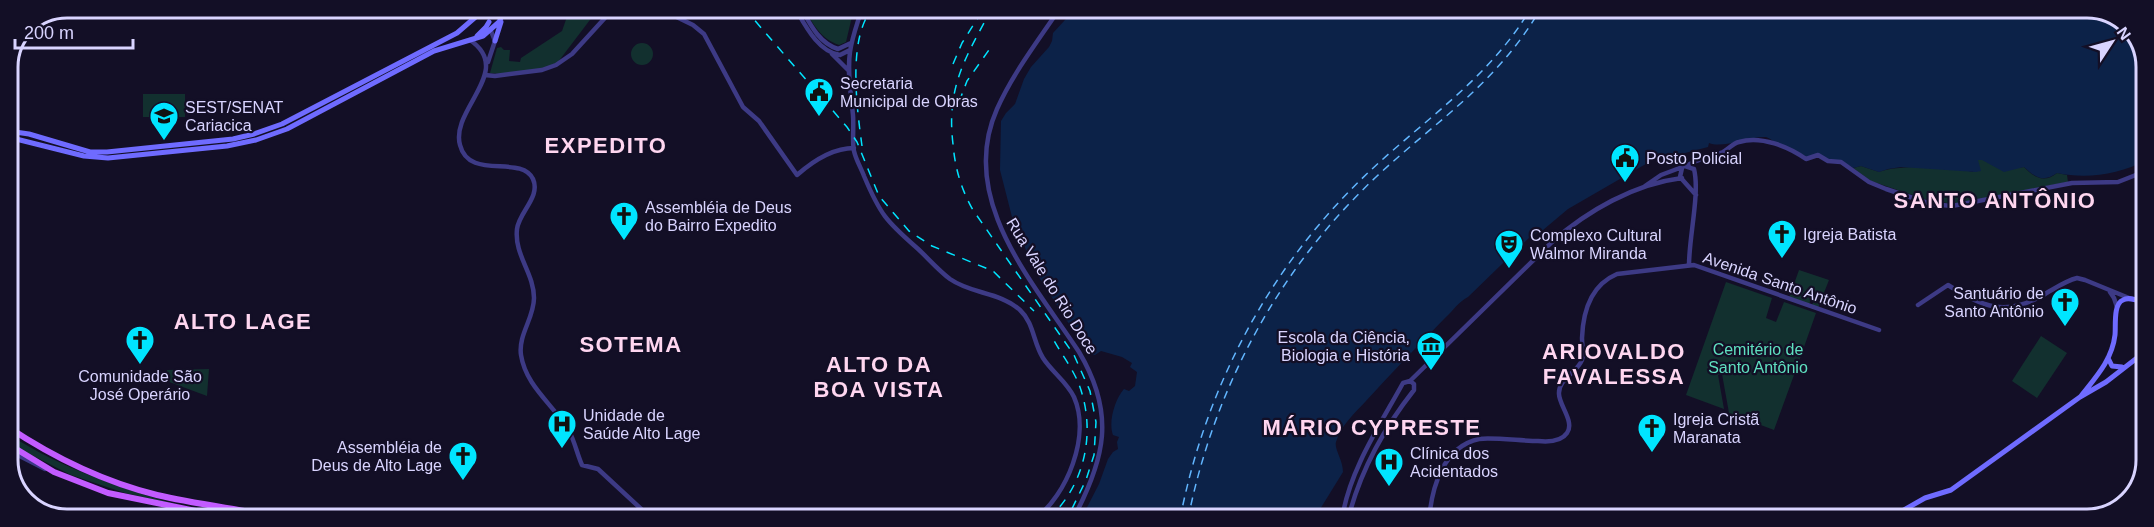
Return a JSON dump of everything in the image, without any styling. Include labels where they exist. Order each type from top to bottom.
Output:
[{"type":"main road","points":[[18,132],[90,152],[113,152],[232,139],[264,131],[347,91],[457,33],[475,18]]},
{"type":"main road","points":[[485,18],[491,31]]},
{"type":"main road","points":[[18,140],[84,156],[109,158],[227,146],[266,137],[287,129],[434,51],[491,31],[501,20]]},
{"type":"main road","points":[[493,44],[501,20]]},
{"type":"main road","points":[[472,39],[489,22]]},
{"type":"main road","points":[[466,26],[463,35],[472,39]]},
{"type":"main road","points":[[2080,397],[2097,377],[2108,358],[2115,337],[2117,307],[2123,300],[2136,300]]},
{"type":"main road","points":[[2108,358],[2115,368],[2126,366]]},
{"type":"main road","points":[[1905,509],[1925,498],[1951,490],[2080,397],[2106,382],[2136,358]]},
{"type":"main road","points":[[18,434],[81,468],[138,490],[237,509]]},
{"type":"main road","points":[[18,450],[54,472],[108,493],[186,509]]},
{"type":"street","points":[[485,73],[495,76],[542,70],[556,65],[572,54],[605,18]]},
{"type":"street","points":[[679,18],[704,34],[743,107],[759,121],[797,175],[828,154],[845,148],[854,148]]},
{"type":"street","points":[[801,18],[810,32],[849,69]]},
{"type":"street","points":[[807,18],[815,32],[826,44],[835,49],[849,69]]},
{"type":"street","points":[[859,18],[850,50],[849,69],[855,131],[854,148],[876,204],[896,231],[952,280],[963,287],[1002,298],[1019,310],[1031,325],[1034,341],[1042,357],[1072,394],[1080,422],[1076,455],[1068,474],[1046,509]]},
{"type":"street","name":"Rua Vale do Rio Doce","points":[[1053,18],[1018,70],[997,109],[989,133],[987,182],[992,206],[1008,243],[1079,352],[1093,378],[1101,410],[1101,451],[1090,485],[1078,509]]},
{"type":"street","points":[[491,31],[493,44],[485,73],[460,130],[459,144],[464,154],[474,162],[522,170],[533,179],[534,195],[522,213],[517,228],[519,255],[531,277],[534,294],[532,314],[521,344],[522,358],[540,394],[570,433],[582,465],[598,469],[641,509]]},
{"type":"street","points":[[472,39],[486,59],[485,73]]},
{"type":"street","points":[[835,49],[843,49],[852,43]]},
{"type":"street","points":[[482,51],[493,44]]},
{"type":"street","points":[[827,50],[840,55],[850,50]]},
{"type":"street","points":[[1344,509],[1348,493],[1374,435],[1405,382],[1410,381],[1560,234],[1593,211],[1643,188],[1661,175],[1725,151],[1740,141],[1753,140],[1795,151],[1808,160],[1820,155],[1828,161],[1841,162],[1869,182],[1897,193],[1931,204],[1952,206],[2072,183],[2118,182],[2136,175]]},
{"type":"street","points":[[1643,188],[1683,179],[1690,181],[1701,159]]},
{"type":"street","points":[[1688,165],[1693,168],[1696,184],[1689,265]]},
{"type":"street","points":[[1682,168],[1680,174],[1696,195]]},
{"type":"street","name":"Avenida Santo Antônio","points":[[1431,509],[1443,467],[1455,450],[1479,439],[1546,442],[1558,440],[1566,434],[1569,423],[1559,391],[1561,384],[1582,360],[1584,315],[1599,286],[1607,279],[1621,273],[1689,265],[1700,267],[1879,330]]},
{"type":"street","points":[[1918,305],[1948,285],[1977,302],[2004,308],[2025,305],[2077,278],[2085,279],[2133,299]]},
{"type":"street","points":[[2108,290],[2117,307]]},
{"type":"street","points":[[1350,509],[1355,491],[1385,431],[1412,393],[1415,386],[1410,381]]},
{"type":"street","points":[[1402,386],[1405,393],[1412,393]]},
{"type":"street","points":[[18,456],[34,465],[54,472]]},
{"type":"street","points":[[1361,465],[1366,468]]},
{"type":"green space","points":[[567,18],[591,18],[558,62],[547,68],[500,74],[490,73],[497,48],[510,50],[509,61],[520,62],[521,58],[562,31]]},
{"type":"green space","points":[[810,18],[852,18],[846,42],[839,45],[822,35]]},
{"type":"green space","points":[[642,43],[650,46],[653,54],[650,62],[642,65],[634,62],[631,54],[634,46]]},
{"type":"green space","points":[[143,94],[185,94],[185,117],[143,117]]},
{"type":"green space","points":[[1982,159],[2002,170],[2024,167],[2043,179],[2057,173],[2067,175],[2068,182],[1952,204],[1936,203],[1871,181],[1853,168],[1861,166],[1879,172],[1888,169],[1926,167],[1973,172],[1978,160]]},
{"type":"green space","points":[[1799,270],[1829,280],[1818,308],[1812,306],[1814,299],[1811,298],[1809,305],[1789,298]]},
{"type":"green space","name":"Cemitério de Santo Antônio","points":[[1726,282],[1772,298],[1766,318],[1776,322],[1784,302],[1816,313],[1804,347],[1799,346],[1797,351],[1802,353],[1774,430],[1729,413],[1722,374],[1718,375],[1724,409],[1686,395]]},
{"type":"green space","points":[[2041,336],[2067,353],[2037,398],[2012,381]]},
{"type":"green space","points":[[209,369],[207,396],[164,380],[167,370]]},
{"type":"green space","points":[[18,440],[69,467],[178,505],[125,493],[71,475],[18,448]]},
{"type":"water","points":[[1067,18],[2096,19],[2111,25],[2124,35],[2135,58],[2136,165],[2102,174],[2079,176],[2057,173],[2047,178],[2039,178],[2024,167],[2004,172],[1982,160],[1978,160],[1981,171],[1976,172],[1901,167],[1879,172],[1861,166],[1853,168],[1824,157],[1808,158],[1766,137],[1721,144],[1709,143],[1708,147],[1666,158],[1656,154],[1651,161],[1568,209],[1543,230],[1532,235],[1458,304],[1385,380],[1341,430],[1336,445],[1343,472],[1320,509],[1086,509],[1108,459],[1118,449],[1119,437],[1113,435],[1111,424],[1113,411],[1124,389],[1129,391],[1135,386],[1137,372],[1130,367],[1132,363],[1122,357],[1101,351],[1091,355],[1065,318],[1030,263],[1019,229],[1012,217],[1000,170],[1001,121],[1015,104],[1031,67],[1049,47],[1053,33]]},
{"type":"ferry route","points":[[1182,509],[1207,421],[1226,374],[1248,329],[1303,244],[1372,169],[1478,75],[1497,55],[1524,18]]},
{"type":"ferry route","points":[[1190,509],[1215,423],[1233,377],[1255,333],[1309,250],[1341,212],[1376,177],[1486,80],[1524,35],[1535,18]]},
{"type":"railway","points":[[753,18],[847,127],[857,142],[879,196],[909,231],[932,246],[993,271],[1034,311]]},
{"type":"railway","points":[[862,146],[856,74],[860,37],[867,18]]},
{"type":"railway","points":[[953,64],[962,43],[978,18]]},
{"type":"railway","points":[[987,18],[966,57],[955,88],[952,105],[954,153],[962,186],[973,210],[1074,355],[1090,391],[1096,422],[1094,455],[1086,480],[1072,509]]},
{"type":"railway","points":[[959,102],[967,81],[991,47]]},
{"type":"railway","points":[[1052,337],[1078,382],[1087,418],[1087,437],[1079,473],[1071,490],[1057,509]]},
{"type":"place","name":"Secretaria Municipal de Obras","points":[[819,118]]},
{"type":"place","name":"SEST/SENAT Cariacica","points":[[164,142]]},
{"type":"place","name":"Posto Policial","points":[[1625,184]]},
{"type":"place","name":"Assembléia de Deus do Bairro Expedito","points":[[624,242]]},
{"type":"place","name":"Igreja Batista","points":[[1782,260]]},
{"type":"place","name":"Complexo Cultural Walmor Miranda","points":[[1509,270]]},
{"type":"place","name":"Santuário de Santo Antônio","points":[[2065,328]]},
{"type":"place","name":"Comunidade São José Operário","points":[[140,366]]},
{"type":"place","name":"Escola da Ciência, Biologia e História","points":[[1431,372]]},
{"type":"place","name":"Unidade de Saúde Alto Lage","points":[[562,450]]},
{"type":"place","name":"Igreja Cristã Maranata","points":[[1652,454]]},
{"type":"place","name":"Assembléia de Deus de Alto Lage","points":[[463,482]]},
{"type":"place","name":"Clínica dos Acidentados","points":[[1389,488]]},
{"type":"district","name":"EXPEDITO","points":[[606,145]]},
{"type":"district","name":"SANTO ANTÔNIO","points":[[1995,200]]},
{"type":"district","name":"ALTO LAGE","points":[[243,321]]},
{"type":"district","name":"SOTEMA","points":[[631,344]]},
{"type":"district","name":"ARIOVALDO FAVALESSA","points":[[1614,364]]},
{"type":"district","name":"ALTO DA BOA VISTA","points":[[879,376]]},
{"type":"district","name":"MÁRIO CYPRESTE","points":[[1372,427]]}]
